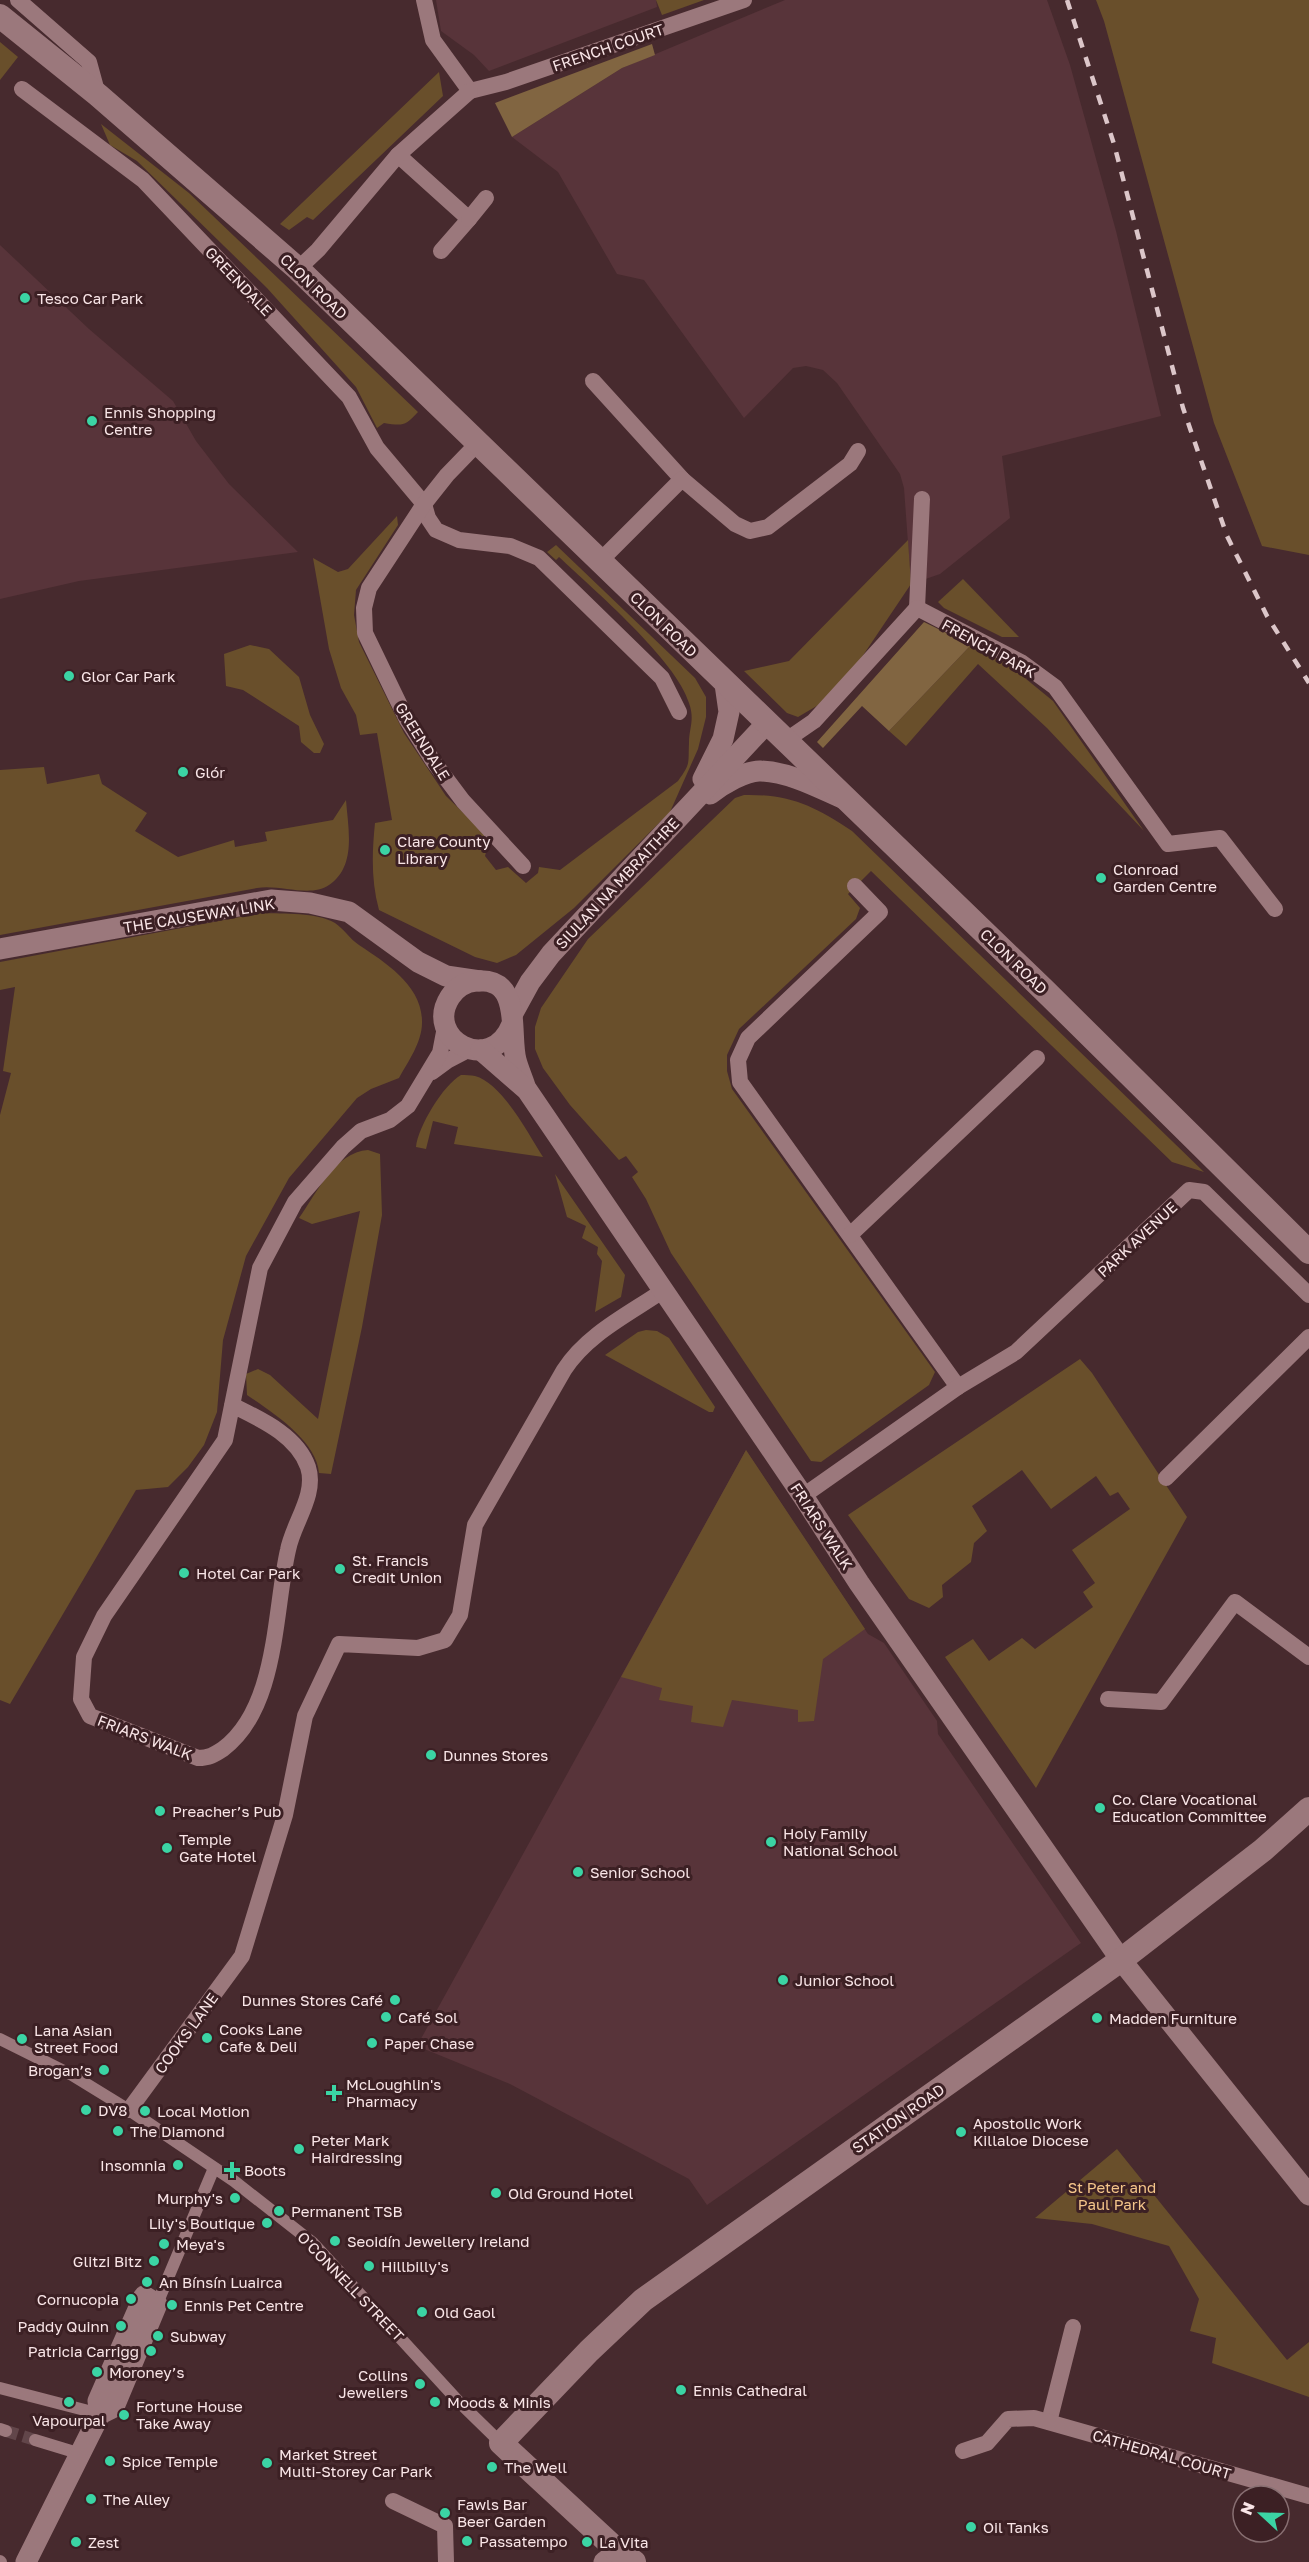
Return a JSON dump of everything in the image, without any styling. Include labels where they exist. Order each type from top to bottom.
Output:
[{"type":"main road","name":"CLON ROAD","points":[[0,16],[98,95],[298,269],[1044,990],[1309,1252]]},
{"type":"main road","name":"STATION ROAD","points":[[501,2443],[589,2351],[643,2300],[1121,1960],[1263,1850],[1309,1809]]},
{"type":"main road","name":"O'CONNELL STREET","points":[[501,2443],[619,2558]]},
{"type":"street","points":[[18,0],[88,62],[98,95]]},
{"type":"street","points":[[424,0],[433,40],[470,91]]},
{"type":"street","name":"FRENCH COURT","points":[[298,269],[318,250],[398,155],[470,91],[506,82],[744,0]]},
{"type":"street","name":"GREENDALE","points":[[21,89],[143,180],[349,397],[377,448],[424,504],[428,518],[436,530],[459,540],[510,546],[539,558],[662,678],[679,712]]},
{"type":"street","points":[[398,155],[469,219]]},
{"type":"street","points":[[441,250],[486,198]]},
{"type":"street","points":[[593,381],[682,478],[735,524],[750,531],[768,527],[850,464],[858,451]]},
{"type":"street","name":"GREENDALE","points":[[477,444],[447,475],[424,504],[369,588],[364,608],[365,633],[407,720],[433,761],[463,801],[523,866]]},
{"type":"street","points":[[600,561],[682,478]]},
{"type":"street","points":[[785,741],[814,721],[917,608],[922,499]]},
{"type":"street","name":"FRENCH PARK","points":[[917,608],[1021,662],[1055,687],[1168,844],[1220,838],[1275,909]]},
{"type":"street","name":"SIULAN NA MBRAITHRE","points":[[683,813],[711,766],[723,740],[729,712],[725,684]]},
{"type":"street","name":"SIULAN NA MBRAITHRE","points":[[513,1018],[530,982],[551,954],[767,723]]},
{"type":"street","name":"SIULAN NA MBRAITHRE","points":[[683,813],[727,782],[760,770],[805,781],[845,799]]},
{"type":"street","points":[[855,886],[880,912],[748,1038],[738,1060],[740,1082],[958,1387]]},
{"type":"street","name":"THE CAUSEWAY LINK","points":[[0,949],[271,900],[310,903],[349,912],[418,962],[446,976],[488,983]]},
{"type":"street","name":"SIULAN NA MBRAITHRE","points":[[488,983],[524,973],[551,954]]},
{"type":"street","name":"THE CAUSEWAY LINK","points":[[418,962],[434,986],[445,1021]]},
{"type":"street","points":[[488,983],[508,997],[513,1018],[508,1034],[501,1042],[475,1050],[459,1045],[451,1037],[445,1021],[446,1004],[459,987],[488,983]]},
{"type":"street","name":"FRIARS WALK","points":[[513,1018],[516,1059],[527,1090],[803,1496],[859,1583],[1121,1960],[1309,2195]]},
{"type":"street","name":"FRIARS WALK","points":[[232,1405],[269,1423],[298,1450],[308,1466],[310,1479],[308,1497],[288,1547],[270,1657],[258,1702],[235,1739],[210,1758],[198,1758],[90,1716],[81,1700],[84,1657],[104,1616],[225,1440],[232,1405],[260,1268],[295,1202],[361,1131],[390,1120],[408,1106],[440,1053],[445,1021]]},
{"type":"street","name":"FRIARS WALK","points":[[426,1077],[447,1061],[475,1050],[527,1090]]},
{"type":"street","points":[[850,1235],[1037,1058]]},
{"type":"street","name":"PARK AVENUE","points":[[803,1496],[958,1387],[1016,1352],[1189,1190],[1204,1192],[1309,1295]]},
{"type":"street","name":"COOKS LANE","points":[[129,2110],[242,1956],[285,1815],[305,1716],[339,1644],[418,1648],[445,1640],[460,1615],[475,1525],[564,1370],[587,1342],[664,1290]]},
{"type":"street","points":[[1166,1478],[1309,1337]]},
{"type":"street","points":[[1108,1699],[1161,1702],[1235,1602],[1309,1657]]},
{"type":"street","name":"O'CONNELL STREET","points":[[0,2039],[72,2075],[129,2110],[234,2181],[313,2243],[459,2402],[501,2443]]},
{"type":"street","points":[[26,2562],[100,2414],[114,2407],[214,2168]]},
{"type":"street","points":[[1049,2422],[1073,2327]]},
{"type":"street","points":[[0,2388],[100,2414]]},
{"type":"street","name":"CATHEDRAL COURT","points":[[963,2451],[987,2442],[1008,2419],[1034,2418],[1309,2496]]},
{"type":"street","points":[[35,2440],[81,2454]]},
{"type":"street","points":[[393,2501],[445,2526],[446,2562]]},
{"type":"shaded area","points":[[436,0],[656,0],[657,7],[489,71],[474,55],[441,31]]},
{"type":"shaded area","points":[[785,0],[1047,0],[1070,65],[1116,231],[1161,416],[1002,456],[1010,518],[940,574],[911,584],[904,488],[900,474],[837,383],[823,370],[806,366],[793,368],[744,418],[644,280],[617,274],[558,172],[512,137],[622,68]]},
{"type":"shaded area","points":[[652,44],[655,55],[622,68],[512,137],[495,103]]},
{"type":"shaded area","name":"Ennis Shopping Centre","points":[[0,245],[89,329],[173,401],[196,441],[229,484],[298,552],[79,581],[0,599]]},
{"type":"shaded area","points":[[924,622],[971,645],[889,731],[862,706],[823,748],[817,742]]},
{"type":"shaded area","name":"Holy Family National School","points":[[746,1450],[868,1634],[884,1643],[937,1721],[938,1734],[1081,1943],[707,2205],[689,2179],[510,2084],[417,2046]]},
{"type":"green space","points":[[656,0],[704,0],[662,15]]},
{"type":"green space","points":[[1096,0],[1309,0],[1309,555],[1262,546],[1214,423],[1104,21]]},
{"type":"green space","points":[[0,42],[18,57],[0,80]]},
{"type":"green space","points":[[439,72],[443,96],[313,220],[307,217],[289,230],[280,224]]},
{"type":"green space","points":[[101,124],[189,193],[418,412],[403,424],[384,423],[377,428],[356,387],[267,288],[137,161],[110,145]]},
{"type":"green space","points":[[397,516],[398,525],[356,590],[354,615],[359,642],[404,733],[446,796],[485,834],[488,845],[485,856],[496,870],[508,867],[526,883],[538,873],[539,867],[560,870],[678,781],[688,763],[692,714],[681,686],[652,647],[612,606],[559,557],[556,560],[547,552],[556,545],[695,678],[706,697],[706,717],[698,749],[670,812],[574,908],[516,955],[497,963],[475,957],[379,910],[376,899],[373,866],[375,823],[392,820],[377,733],[360,735],[356,715],[341,688],[329,649],[313,558],[338,572],[348,569]]},
{"type":"green space","points":[[908,540],[911,584],[837,694],[798,717],[787,713],[744,671],[789,661]]},
{"type":"green space","points":[[963,579],[1019,637],[1002,637],[944,608],[938,602]]},
{"type":"green space","points":[[250,645],[269,649],[299,677],[310,715],[324,744],[320,753],[314,753],[301,742],[299,726],[243,690],[226,686],[224,654]]},
{"type":"green space","points":[[971,645],[1003,660],[1053,701],[1144,831],[1047,728],[978,664],[906,746],[889,731]]},
{"type":"green space","points":[[44,767],[47,784],[99,774],[102,784],[147,813],[135,831],[178,857],[234,840],[235,847],[267,841],[265,832],[333,820],[346,800],[349,846],[344,868],[338,877],[321,889],[304,891],[257,888],[0,935],[0,770]]},
{"type":"green space","points":[[744,795],[775,797],[801,803],[852,831],[1204,1172],[1172,1162],[871,871],[848,894],[860,908],[856,919],[739,1029],[727,1055],[727,1071],[732,1089],[935,1372],[929,1385],[821,1462],[811,1461],[671,1253],[646,1199],[632,1177],[638,1172],[626,1156],[619,1160],[570,1105],[543,1068],[535,1049],[535,1027],[541,1008],[588,939],[735,798]]},
{"type":"green space","points":[[262,913],[309,915],[327,919],[338,925],[356,943],[391,968],[410,987],[421,1010],[420,1037],[399,1078],[371,1089],[357,1098],[289,1178],[246,1256],[223,1340],[217,1412],[204,1445],[188,1467],[168,1487],[136,1490],[10,1704],[0,1700],[0,1115],[11,1073],[3,1071],[15,987],[0,990],[0,962]]},
{"type":"green space","points":[[461,1075],[475,1076],[485,1081],[505,1099],[543,1157],[454,1144],[458,1127],[433,1121],[426,1149],[416,1147],[421,1129],[432,1107],[454,1080]]},
{"type":"green space","points":[[368,1150],[380,1154],[382,1215],[362,1327],[331,1474],[319,1473],[310,1450],[292,1428],[247,1395],[246,1374],[258,1369],[270,1375],[318,1419],[360,1211],[312,1224],[299,1218],[336,1166],[356,1152]]},
{"type":"green space","points":[[555,1174],[625,1275],[621,1297],[595,1312],[602,1261],[597,1254],[598,1247],[582,1238],[586,1226],[567,1217]]},
{"type":"green space","points":[[657,1331],[669,1338],[715,1407],[713,1412],[709,1412],[605,1355],[638,1332]]},
{"type":"green space","points":[[1080,1359],[1092,1373],[1187,1517],[1036,1788],[945,1657],[973,1639],[989,1661],[1022,1638],[1035,1649],[1093,1607],[1083,1592],[1095,1583],[1072,1550],[1130,1509],[1118,1492],[1110,1496],[1096,1476],[1051,1509],[1022,1470],[972,1506],[987,1531],[974,1543],[971,1562],[942,1585],[943,1597],[929,1608],[909,1599],[848,1515]]},
{"type":"green space","points":[[746,1450],[865,1629],[823,1659],[814,1721],[798,1722],[798,1710],[732,1700],[723,1727],[691,1722],[693,1706],[659,1700],[662,1688],[621,1677]]},
{"type":"green space","name":"St Peter and Paul Park","points":[[1117,2149],[1287,2360],[1309,2342],[1309,2397],[1212,2363],[1216,2338],[1190,2331],[1199,2299],[1169,2246],[1092,2224],[1035,2218]]},
{"type":"tunnel","points":[[6,2431],[35,2440]]},
{"type":"railway","points":[[1067,0],[1114,144],[1183,408],[1227,536],[1267,616],[1309,683]]},
{"type":"place","name":"Tesco Car Park","points":[[25,298]]},
{"type":"place","name":"Ennis Shopping Centre","points":[[92,421]]},
{"type":"place","name":"Glor Car Park","points":[[69,676]]},
{"type":"place","name":"Glór","points":[[183,772]]},
{"type":"place","name":"Clare County Library","points":[[385,850]]},
{"type":"place","name":"Clonroad Garden Centre","points":[[1101,878]]},
{"type":"place","name":"St. Francis Credit Union","points":[[340,1569]]},
{"type":"place","name":"Hotel Car Park","points":[[184,1573]]},
{"type":"place","name":"Dunnes Stores","points":[[431,1755]]},
{"type":"place","name":"Co. Clare Vocational Education Committee","points":[[1100,1808]]},
{"type":"place","name":"Preacher’s Pub","points":[[160,1811]]},
{"type":"place","name":"Holy Family National School","points":[[771,1842]]},
{"type":"place","name":"Temple Gate Hotel","points":[[167,1848]]},
{"type":"place","name":"Senior School","points":[[578,1872]]},
{"type":"place","name":"Junior School","points":[[783,1980]]},
{"type":"place","name":"Dunnes Stores Café","points":[[395,2000]]},
{"type":"place","name":"Café Sol","points":[[386,2017]]},
{"type":"place","name":"Madden Furniture","points":[[1097,2018]]},
{"type":"place","name":"Cooks Lane Cafe & Deli","points":[[207,2038]]},
{"type":"place","name":"Lana Asian Street Food","points":[[22,2039]]},
{"type":"place","name":"Paper Chase","points":[[372,2043]]},
{"type":"place","name":"Brogan’s","points":[[104,2070]]},
{"type":"place","name":"McLoughlin's Pharmacy","points":[[334,2093]]},
{"type":"place","name":"DV8","points":[[86,2110]]},
{"type":"place","name":"Local Motion","points":[[145,2111]]},
{"type":"place","name":"The Diamond","points":[[118,2131]]},
{"type":"place","name":"Apostolic Work Killaloe Diocese","points":[[961,2132]]},
{"type":"place","name":"Peter Mark Hairdressing","points":[[299,2149]]},
{"type":"place","name":"Insomnia","points":[[178,2165]]},
{"type":"place","name":"Boots","points":[[232,2170]]},
{"type":"place","name":"Old Ground Hotel","points":[[496,2193]]},
{"type":"place","name":"Murphy's","points":[[235,2198]]},
{"type":"place","name":"Permanent TSB","points":[[279,2211]]},
{"type":"place","name":"Lily's Boutique","points":[[267,2223]]},
{"type":"place","name":"Seoidín Jewellery Ireland","points":[[335,2241]]},
{"type":"place","name":"Meya's","points":[[164,2244]]},
{"type":"place","name":"Glitzi Bitz","points":[[154,2261]]},
{"type":"place","name":"Hillbilly's","points":[[369,2266]]},
{"type":"place","name":"An Bínsín Luairca","points":[[147,2282]]},
{"type":"place","name":"Cornucopia","points":[[131,2299]]},
{"type":"place","name":"Ennis Pet Centre","points":[[172,2305]]},
{"type":"place","name":"Old Gaol","points":[[422,2312]]},
{"type":"place","name":"Paddy Quinn","points":[[121,2326]]},
{"type":"place","name":"Subway","points":[[158,2336]]},
{"type":"place","name":"Patricia Carrigg","points":[[151,2351]]},
{"type":"place","name":"Moroney’s","points":[[97,2372]]},
{"type":"place","name":"Collins Jewellers","points":[[420,2384]]},
{"type":"place","name":"Ennis Cathedral","points":[[681,2390]]},
{"type":"place","name":"Vapourpal","points":[[69,2402]]},
{"type":"place","name":"Moods & Minis","points":[[435,2402]]},
{"type":"place","name":"Fortune House Take Away","points":[[124,2415]]},
{"type":"place","name":"Spice Temple","points":[[110,2461]]},
{"type":"place","name":"Market Street Multi-Storey Car Park","points":[[267,2463]]},
{"type":"place","name":"The Well","points":[[492,2467]]},
{"type":"place","name":"The Alley","points":[[91,2499]]},
{"type":"place","name":"Fawls Bar Beer Garden","points":[[445,2513]]},
{"type":"place","name":"Oil Tanks","points":[[971,2527]]},
{"type":"place","name":"Passatempo","points":[[467,2541]]},
{"type":"place","name":"Zest","points":[[76,2542]]},
{"type":"place","name":"La Vita","points":[[587,2542]]}]
